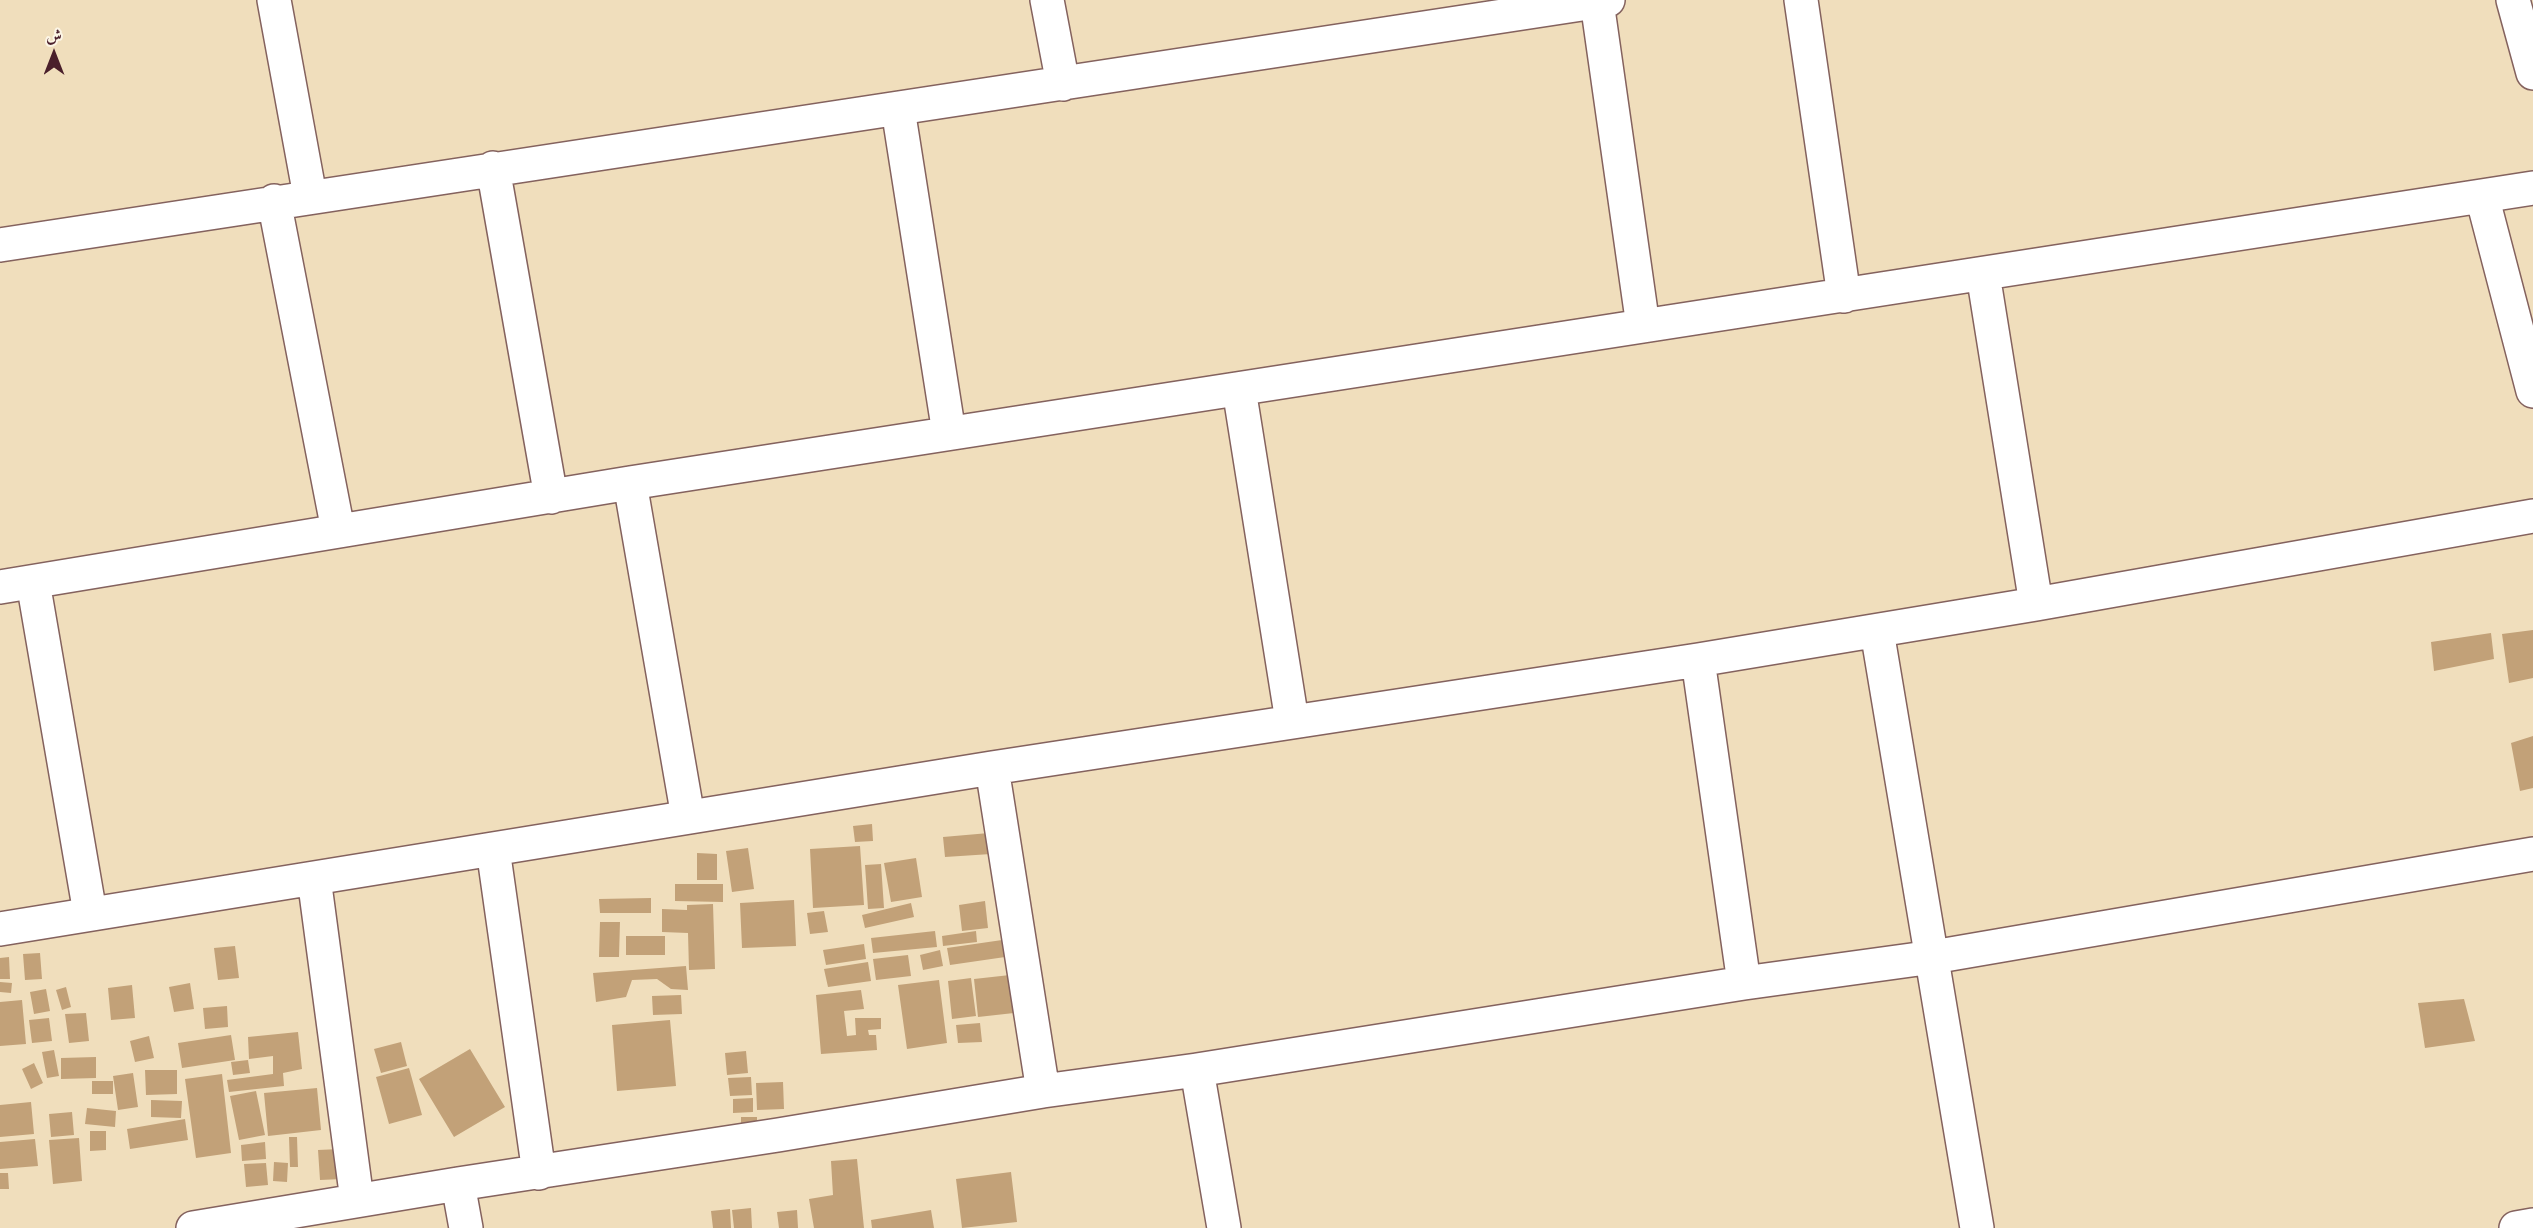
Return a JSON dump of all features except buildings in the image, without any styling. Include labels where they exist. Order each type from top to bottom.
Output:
[{"type":"street","points":[[274,0],[310,196]]},
{"type":"street","points":[[1047,0],[1063,84]]},
{"type":"street","points":[[1801,0],[1844,296]]},
{"type":"street","points":[[2513,0],[2533,73]]},
{"type":"street","points":[[0,244],[1603,1],[1643,326]]},
{"type":"street","points":[[898,109],[949,434]]},
{"type":"street","points":[[493,168],[551,497]]},
{"type":"street","points":[[0,587],[630,483],[2533,188]]},
{"type":"street","points":[[2482,196],[2533,391]]},
{"type":"street","points":[[274,201],[338,530]]},
{"type":"street","points":[[1983,274],[2036,604]]},
{"type":"street","points":[[1239,389],[1292,722]]},
{"type":"street","points":[[630,483],[688,817]]},
{"type":"street","points":[[0,929],[992,768],[1698,660],[2036,604],[2533,516]]},
{"type":"street","points":[[33,582],[90,913]]},
{"type":"street","points":[[1877,630],[1977,1228]]},
{"type":"street","points":[[1698,660],[1744,983]]},
{"type":"street","points":[[992,768],[1043,1091]]},
{"type":"street","points":[[494,849],[539,1173]]},
{"type":"street","points":[[193,1228],[1043,1091],[1197,1070],[1744,983],[1933,957],[2533,854]]},
{"type":"street","points":[[314,878],[357,1200]]},
{"type":"street","points":[[1197,1070],[1224,1228]]},
{"type":"street","points":[[458,1184],[466,1228]]},
{"type":"street","points":[[2516,1228],[2533,1225]]}]
